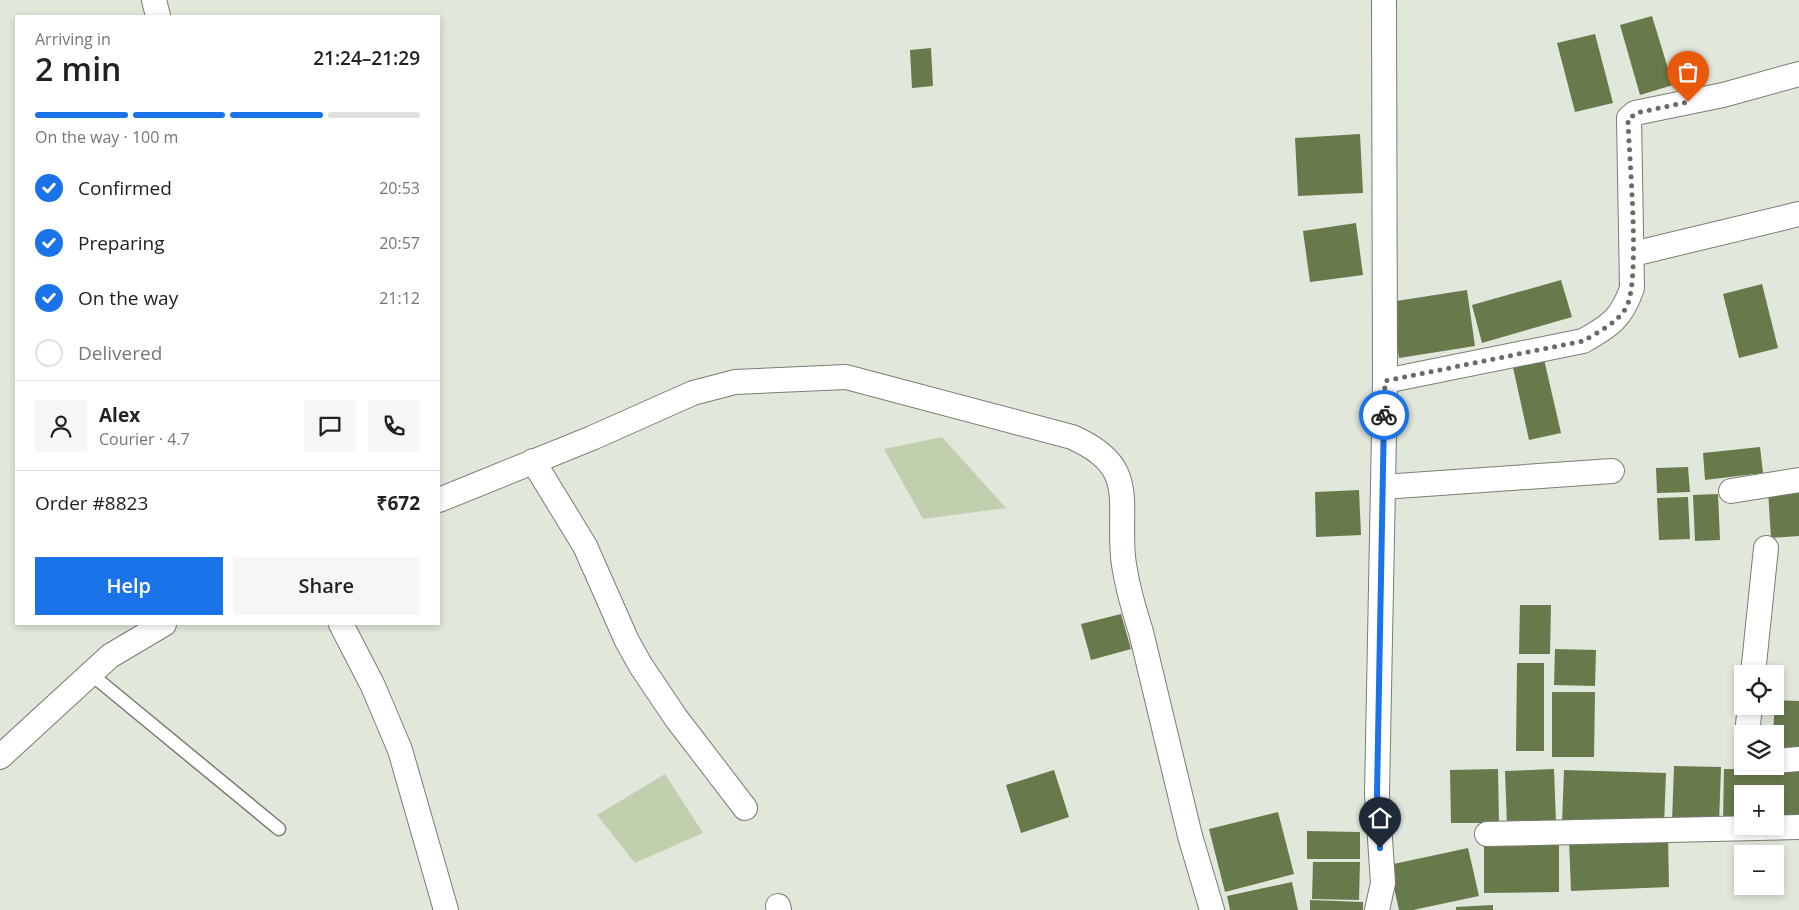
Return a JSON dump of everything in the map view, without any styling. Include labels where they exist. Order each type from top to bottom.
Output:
[{"type":"street","points":[[154,0],[158,15]]},
{"type":"street","points":[[1377,910],[1383,883],[1377,794],[1385,381],[1384,0]]},
{"type":"street","points":[[1385,381],[1583,341],[1603,330],[1625,309],[1632,288],[1633,254],[1629,118],[1636,113],[1723,95],[1799,74]]},
{"type":"street","points":[[1633,254],[1799,214]]},
{"type":"street","points":[[440,500],[592,438],[693,394],[735,382],[783,378],[846,377],[1072,437],[1087,444],[1102,454],[1118,474],[1122,492],[1124,560],[1130,600],[1141,632],[1190,836],[1212,910]]},
{"type":"street","points":[[533,461],[585,546],[627,641],[641,666],[676,718],[745,808]]},
{"type":"street","points":[[1383,487],[1612,471]]},
{"type":"street","points":[[1731,491],[1799,480]]},
{"type":"street","points":[[1754,665],[1766,548]]},
{"type":"street","points":[[0,757],[110,656],[162,625]]},
{"type":"street","points":[[342,625],[373,686],[400,750],[446,910]]},
{"type":"street","points":[[1784,760],[1799,759]]},
{"type":"street","points":[[1487,834],[1799,827]]},
{"type":"lane","points":[[92,674],[279,829]]},
{"type":"green space","points":[[942,437],[1006,508],[923,519],[884,449]]},
{"type":"green space","points":[[665,774],[703,833],[635,863],[597,815]]},
{"type":"building","points":[[1652,16],[1673,85],[1640,95],[1620,25]]},
{"type":"building","points":[[1595,34],[1613,103],[1575,112],[1557,43]]},
{"type":"building","points":[[931,48],[933,86],[912,88],[910,50]]},
{"type":"building","points":[[1360,134],[1363,193],[1298,196],[1295,138]]},
{"type":"building","points":[[1356,223],[1363,275],[1310,282],[1303,231]]},
{"type":"building","points":[[1561,280],[1572,317],[1482,343],[1472,305]]},
{"type":"building","points":[[1762,284],[1778,348],[1739,358],[1723,294]]},
{"type":"building","points":[[1467,290],[1475,346],[1399,358],[1390,302]]},
{"type":"building","points":[[1543,355],[1561,433],[1529,440],[1512,363]]},
{"type":"building","points":[[1760,447],[1763,473],[1705,480],[1703,453]]},
{"type":"building","points":[[1688,467],[1690,492],[1657,493],[1656,468]]},
{"type":"building","points":[[1799,487],[1799,536],[1771,538],[1768,490]]},
{"type":"building","points":[[1359,490],[1361,535],[1316,537],[1315,492]]},
{"type":"building","points":[[1718,494],[1720,540],[1695,541],[1693,495]]},
{"type":"building","points":[[1688,497],[1690,539],[1659,540],[1657,498]]},
{"type":"building","points":[[1520,605],[1551,605],[1550,654],[1519,654]]},
{"type":"building","points":[[1121,614],[1131,649],[1091,660],[1081,624]]},
{"type":"building","points":[[1555,649],[1596,650],[1595,686],[1554,685]]},
{"type":"building","points":[[1517,663],[1544,663],[1544,751],[1516,751]]},
{"type":"building","points":[[1552,692],[1595,692],[1594,757],[1552,757]]},
{"type":"building","points":[[1784,700],[1799,701],[1799,750],[1784,749],[1784,725],[1774,725],[1774,715],[1784,715]]},
{"type":"building","points":[[1674,766],[1721,767],[1719,823],[1672,821]]},
{"type":"building","points":[[1498,769],[1499,823],[1451,823],[1450,770]]},
{"type":"building","points":[[1554,769],[1556,823],[1507,825],[1505,771]]},
{"type":"building","points":[[1724,769],[1734,769],[1734,775],[1784,775],[1784,770],[1799,770],[1799,824],[1784,823],[1784,785],[1734,785],[1734,822],[1723,822]]},
{"type":"building","points":[[1054,770],[1069,817],[1021,833],[1006,785]]},
{"type":"building","points":[[1564,770],[1666,773],[1664,826],[1562,823]]},
{"type":"building","points":[[1278,812],[1294,874],[1225,892],[1209,829]]},
{"type":"building","points":[[1307,831],[1360,832],[1360,859],[1307,859]]},
{"type":"building","points":[[1668,836],[1669,887],[1571,891],[1569,840]]},
{"type":"building","points":[[1559,841],[1559,892],[1484,893],[1484,842]]},
{"type":"building","points":[[1468,848],[1479,896],[1413,910],[1399,910],[1389,865]]},
{"type":"building","points":[[1313,862],[1360,862],[1359,900],[1312,899]]},
{"type":"building","points":[[1292,882],[1298,910],[1230,910],[1227,896]]},
{"type":"building","points":[[1310,900],[1363,902],[1363,910],[1310,910]]},
{"type":"building","points":[[1493,905],[1493,910],[1456,910],[1456,907]]},
{"type":"way so far","points":[[1384,415],[1385,381],[1583,341],[1603,330],[1625,309],[1632,288],[1633,254],[1628,120],[1636,113],[1688,102]]},
{"type":"route","points":[[1380,848],[1377,794],[1384,415]]}]
